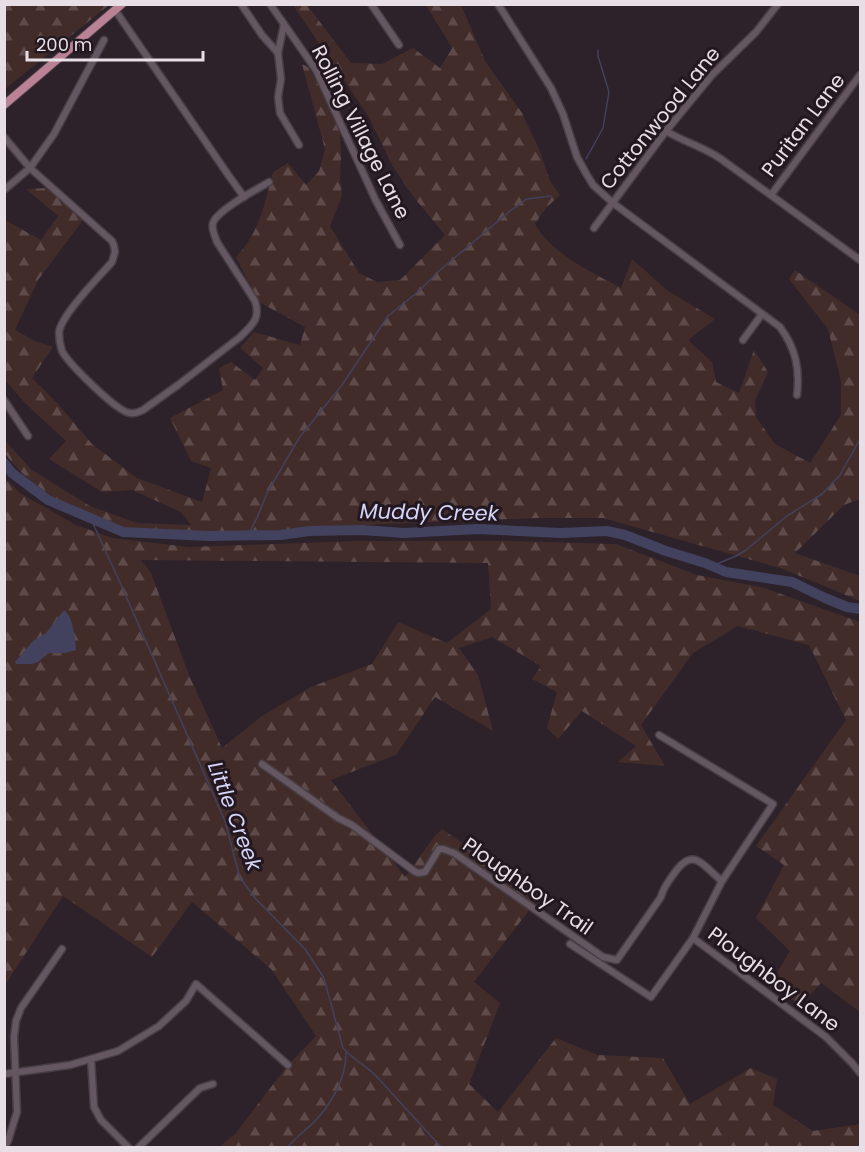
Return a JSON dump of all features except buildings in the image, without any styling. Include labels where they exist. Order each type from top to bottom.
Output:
[{"type":"main road","points":[[4,105],[122,4]]},
{"type":"street","points":[[241,4],[262,35],[278,53]]},
{"type":"street","name":"Rolling Village Lane","points":[[270,4],[316,70],[376,201],[400,245]]},
{"type":"street","points":[[371,4],[399,45]]},
{"type":"street","points":[[498,4],[551,88],[586,176],[613,203],[780,327],[791,344],[797,364],[797,395]]},
{"type":"street","name":"Cottonwood Lane","points":[[594,228],[666,131],[712,75],[756,32],[778,4]]},
{"type":"street","points":[[115,10],[244,197]]},
{"type":"street","points":[[284,24],[278,53],[281,79],[278,97],[280,113],[299,145]]},
{"type":"street","points":[[4,190],[30,168],[54,134],[104,40]]},
{"type":"street","name":"Puritan Lane","points":[[771,195],[861,75]]},
{"type":"street","points":[[666,131],[713,153],[861,260]]},
{"type":"street","points":[[4,137],[30,168],[112,241],[115,257],[67,315],[60,329],[59,340],[62,351],[70,361],[108,399],[130,414],[144,410],[195,372],[240,337],[256,319],[258,312],[255,301],[220,248],[212,224],[229,207],[268,182]]},
{"type":"street","points":[[743,340],[762,314]]},
{"type":"street","points":[[4,400],[28,436]]},
{"type":"street","name":"Ploughboy Lane","points":[[659,735],[772,804],[722,881],[693,938],[826,1037],[861,1073]]},
{"type":"street","name":"Ploughboy Trail","points":[[262,764],[338,818],[352,825],[414,871],[425,872],[439,849],[454,853],[574,938],[608,959],[617,960],[681,864],[688,860],[697,860],[722,881]]},
{"type":"street","points":[[570,944],[651,997],[693,938]]},
{"type":"street","points":[[4,1147],[17,1112],[14,1037],[16,1021],[21,1008],[62,949]]},
{"type":"street","points":[[4,1074],[70,1065],[118,1051],[159,1026],[186,1001],[196,984],[288,1065]]},
{"type":"street","points":[[91,1059],[94,1107],[101,1120],[129,1148]]},
{"type":"street","points":[[138,1148],[200,1088],[213,1084]]},
{"type":"green space","points":[[5,4],[109,4],[109,5],[5,89]]},
{"type":"green space","points":[[293,5],[307,5],[351,63],[382,64],[413,48],[440,68],[452,48],[426,5],[461,5],[485,61],[522,113],[539,149],[550,181],[560,195],[546,208],[535,224],[543,235],[573,261],[621,288],[632,259],[668,291],[715,319],[688,340],[712,362],[716,382],[739,393],[754,350],[768,372],[755,401],[756,417],[775,444],[810,463],[841,415],[841,381],[828,329],[789,279],[795,270],[860,315],[860,499],[844,505],[795,553],[860,576],[860,601],[783,569],[603,518],[383,524],[255,532],[125,529],[52,497],[26,477],[5,453],[5,441],[32,470],[90,506],[137,523],[191,525],[181,512],[132,490],[102,492],[49,459],[66,441],[25,403],[5,380],[5,220],[41,240],[58,216],[26,189],[47,188],[83,220],[38,280],[15,330],[35,341],[53,347],[32,378],[92,444],[137,478],[202,502],[211,468],[191,461],[170,418],[223,390],[219,368],[231,362],[255,380],[263,368],[240,348],[254,332],[300,345],[305,327],[259,302],[236,257],[256,228],[273,172],[288,163],[306,185],[319,171],[325,149],[302,64],[308,67],[324,93],[340,133],[342,196],[330,226],[359,273],[377,282],[400,280],[445,235],[412,195],[392,165],[369,117]]},
{"type":"green space","points":[[5,478],[20,493],[76,525],[112,538],[189,547],[357,541],[616,544],[697,575],[761,587],[860,622],[860,1012],[821,983],[801,1005],[770,985],[790,951],[756,918],[784,865],[756,846],[846,720],[809,645],[738,626],[693,653],[641,725],[665,766],[618,762],[636,746],[582,711],[558,739],[547,728],[557,692],[532,679],[541,666],[492,637],[459,648],[478,675],[493,731],[435,697],[396,755],[331,780],[405,877],[442,829],[540,896],[474,982],[500,1003],[469,1084],[498,1112],[556,1038],[598,1055],[663,1058],[690,1104],[751,1068],[777,1079],[773,1105],[813,1131],[860,1124],[860,1147],[219,1147],[235,1134],[288,1065],[316,1036],[271,969],[192,902],[152,957],[63,896],[5,985]],"holes":[[[141,560],[488,563],[491,609],[447,643],[398,622],[372,664],[311,687],[262,716],[222,748],[189,675],[151,573]]]},
{"type":"water","points":[[64,610],[72,623],[76,650],[49,653],[32,664],[16,664],[15,662],[33,641],[46,633]]},
{"type":"waterway","points":[[586,159],[603,128],[609,92],[598,50]]},
{"type":"waterway","points":[[248,535],[267,493],[299,438],[342,385],[388,316],[510,211],[527,199],[551,196]]},
{"type":"waterway","points":[[712,566],[746,550],[787,516],[822,494],[840,475],[860,439]]},
{"type":"waterway","name":"Muddy Creek","points":[[4,463],[12,473],[48,500],[123,532],[209,536],[281,535],[309,531],[362,530],[404,533],[478,529],[561,533],[607,531],[625,535],[726,572],[792,582],[847,607],[860,609]]},
{"type":"waterway","name":"Little Creek","points":[[90,517],[225,821],[240,878],[256,899],[305,949],[324,978],[343,1048],[377,1077],[442,1148]]},
{"type":"waterway","points":[[287,1148],[315,1121],[332,1098],[344,1072],[346,1053]]}]
